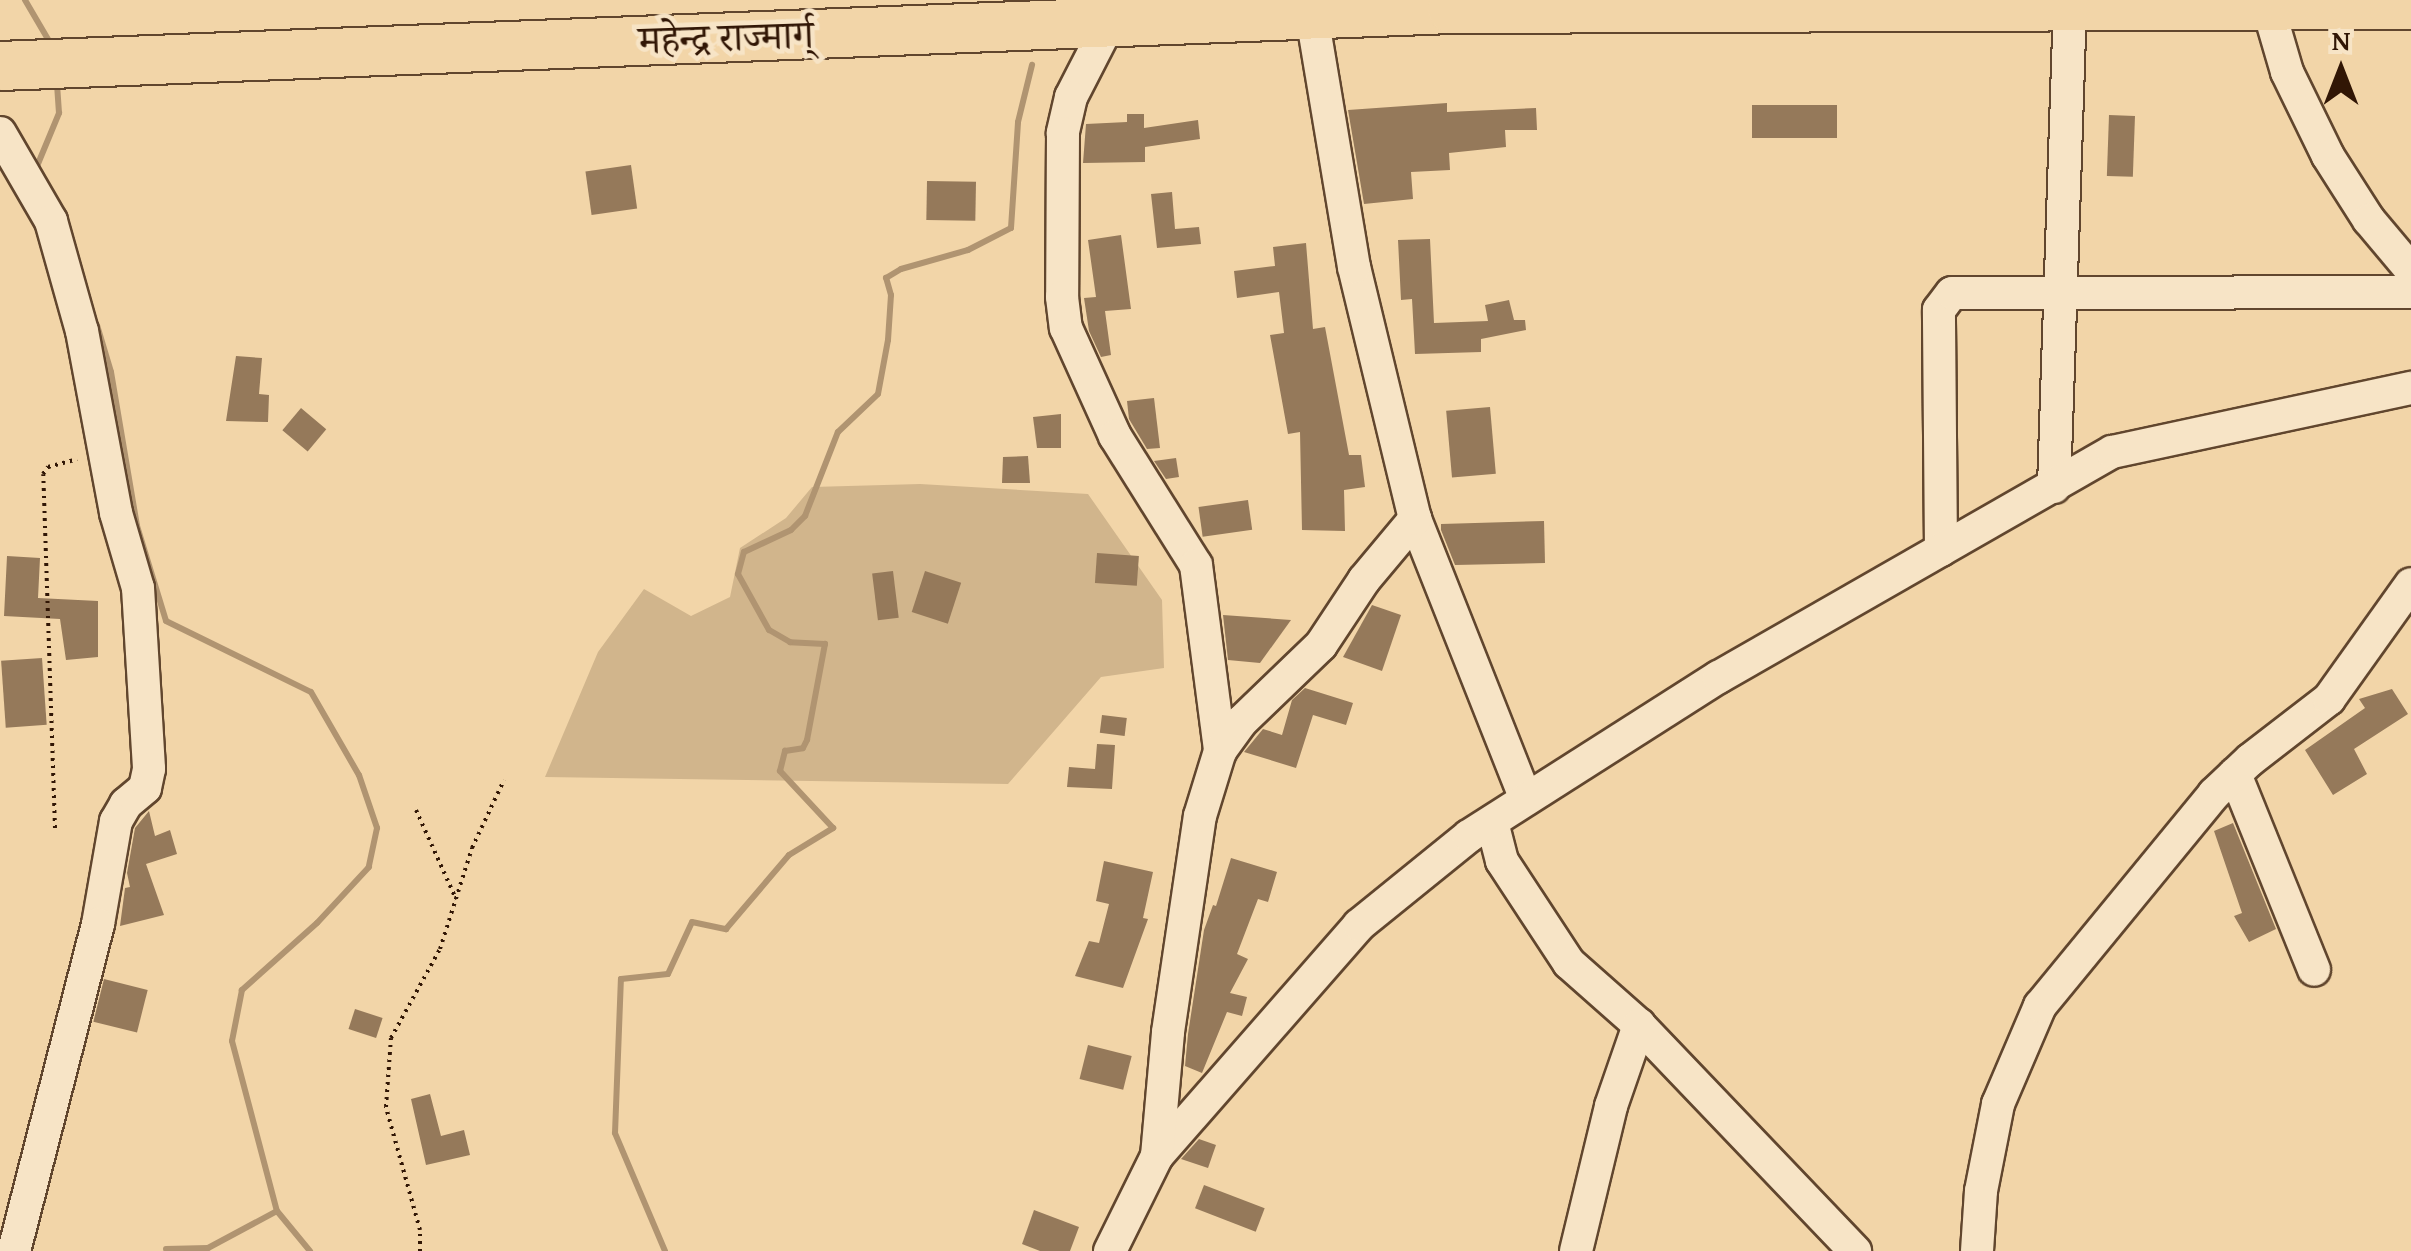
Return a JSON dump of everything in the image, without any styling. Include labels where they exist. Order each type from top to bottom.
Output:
[{"type":"highway","name":"महेन्द्र राज्मार्ग्","points":[[0,66],[1312,17],[1453,5],[2411,6]]},
{"type":"street","points":[[2265,3],[2287,72],[2328,156],[2369,220],[2411,270]]},
{"type":"street","points":[[2054,486],[2070,6]]},
{"type":"street","points":[[1312,17],[1354,268],[1414,519],[1526,799]]},
{"type":"street","points":[[1109,23],[1070,97],[1063,133],[1062,297],[1066,328],[1115,436],[1196,566],[1220,751]]},
{"type":"street","points":[[0,133],[51,221],[82,331],[116,513],[138,588],[149,769],[144,788],[126,804],[116,821],[98,924],[14,1251]]},
{"type":"street","points":[[1941,550],[1939,310],[1943,299],[1952,293],[2411,292]]},
{"type":"street","points":[[1110,1251],[1157,1156],[1358,925],[1526,799],[1720,677],[2112,452],[2411,388]]},
{"type":"street","points":[[1157,1156],[1168,1032],[1197,834],[1220,751],[1241,722],[1321,646],[1364,580],[1414,519]]},
{"type":"street","points":[[1977,1251],[1981,1191],[1998,1104],[2016,1052],[2040,1006],[2235,774],[2329,699],[2411,584]]},
{"type":"street","points":[[2235,774],[2314,970]]},
{"type":"street","points":[[1492,822],[1502,861],[1569,963],[1640,1025],[1855,1251]]},
{"type":"street","points":[[1576,1251],[1611,1106],[1640,1025]]},
{"type":"path","points":[[55,828],[43,474],[48,467],[105,452]]},
{"type":"path","points":[[420,1251],[420,1230],[386,1107],[391,1038],[440,948],[472,848],[504,780]]},
{"type":"path","points":[[416,810],[456,899]]},
{"type":"shaded area","points":[[920,484],[1088,494],[1162,600],[1164,668],[1101,677],[1008,784],[545,777],[598,652],[644,589],[691,616],[730,597],[740,548],[786,518],[812,487]]},
{"type":"building","points":[[1447,103],[1447,112],[1536,108],[1537,130],[1505,130],[1506,147],[1449,153],[1450,170],[1411,172],[1413,199],[1364,204],[1348,110]]},
{"type":"building","points":[[1752,105],[1837,105],[1837,138],[1752,138]]},
{"type":"building","points":[[1127,114],[1144,114],[1144,128],[1198,120],[1200,139],[1145,147],[1145,162],[1083,163],[1086,124],[1127,122]]},
{"type":"building","points":[[2109,115],[2135,116],[2133,177],[2107,176]]},
{"type":"building","points":[[631,165],[637,209],[592,215],[585,171]]},
{"type":"building","points":[[927,181],[976,182],[975,221],[926,220]]},
{"type":"building","points":[[1172,192],[1175,229],[1199,227],[1201,244],[1157,248],[1151,194]]},
{"type":"building","points":[[1121,235],[1131,309],[1105,311],[1111,355],[1101,357],[1089,331],[1084,298],[1096,297],[1088,240]]},
{"type":"building","points":[[1430,239],[1434,323],[1488,321],[1485,305],[1509,300],[1514,320],[1525,320],[1526,330],[1481,339],[1481,352],[1415,354],[1412,299],[1401,300],[1398,240]]},
{"type":"building","points":[[1306,243],[1313,329],[1325,327],[1349,455],[1361,455],[1365,487],[1344,490],[1345,531],[1302,530],[1300,432],[1288,434],[1270,335],[1284,333],[1279,292],[1237,298],[1234,271],[1275,266],[1273,247]]},
{"type":"building","points":[[236,356],[262,358],[259,394],[269,395],[268,422],[226,421]]},
{"type":"building","points":[[1154,398],[1160,448],[1147,449],[1129,419],[1127,401]]},
{"type":"building","points":[[1490,407],[1496,474],[1452,478],[1446,411]]},
{"type":"building","points":[[301,408],[326,429],[308,451],[282,430]]},
{"type":"building","points":[[1061,414],[1061,448],[1037,448],[1033,417]]},
{"type":"building","points":[[1028,456],[1030,483],[1002,483],[1003,457]]},
{"type":"building","points":[[1176,458],[1179,477],[1166,479],[1154,461]]},
{"type":"building","points":[[1248,500],[1252,530],[1203,537],[1198,507]]},
{"type":"building","points":[[1544,521],[1545,563],[1455,565],[1441,530],[1441,524]]},
{"type":"building","points":[[1097,553],[1139,556],[1137,586],[1095,583]]},
{"type":"building","points":[[7,556],[40,558],[38,598],[98,601],[98,657],[66,660],[60,619],[4,616]]},
{"type":"building","points":[[893,571],[899,618],[878,620],[872,574]]},
{"type":"building","points":[[925,571],[961,583],[948,624],[912,612]]},
{"type":"building","points":[[1372,605],[1401,615],[1382,671],[1343,657]]},
{"type":"building","points":[[1223,615],[1291,620],[1260,663],[1228,660]]},
{"type":"building","points":[[42,658],[47,725],[6,728],[1,661]]},
{"type":"building","points":[[1305,688],[1353,703],[1346,725],[1313,715],[1296,768],[1244,752],[1263,729],[1282,735],[1292,700]]},
{"type":"building","points":[[2392,689],[2408,714],[2354,749],[2367,774],[2333,795],[2305,750],[2365,708],[2359,699]]},
{"type":"building","points":[[1102,715],[1127,718],[1125,736],[1100,733]]},
{"type":"building","points":[[1097,744],[1115,745],[1112,789],[1067,787],[1069,767],[1095,769]]},
{"type":"building","points":[[149,811],[155,836],[170,830],[177,854],[146,864],[164,915],[120,926],[125,888],[130,887],[127,873],[135,828]]},
{"type":"building","points":[[2233,823],[2276,929],[2249,942],[2234,916],[2242,913],[2214,831]]},
{"type":"building","points":[[1231,858],[1277,872],[1268,902],[1258,899],[1237,954],[1248,959],[1230,993],[1247,997],[1242,1016],[1227,1012],[1202,1073],[1185,1066],[1188,1034],[1204,930]]},
{"type":"building","points":[[1104,861],[1153,872],[1143,918],[1148,919],[1123,988],[1075,976],[1089,941],[1099,943],[1109,904],[1096,901]]},
{"type":"building","points":[[104,979],[148,990],[137,1033],[93,1022]]},
{"type":"building","points":[[355,1009],[383,1018],[376,1038],[349,1029]]},
{"type":"building","points":[[1088,1045],[1132,1056],[1123,1090],[1080,1079]]},
{"type":"building","points":[[430,1094],[441,1136],[464,1130],[470,1155],[426,1165],[411,1099]]},
{"type":"building","points":[[1199,1139],[1216,1145],[1208,1168],[1181,1159]]},
{"type":"building","points":[[1204,1185],[1265,1208],[1256,1232],[1195,1208]]},
{"type":"building","points":[[1034,1210],[1079,1227],[1070,1251],[1040,1251],[1022,1244]]},
{"type":"waterway","points":[[25,0],[52,46]]},
{"type":"waterway","points":[[665,1251],[615,1133],[621,979],[668,974],[692,922],[726,929],[789,855],[833,828],[780,771],[785,751],[803,748],[807,740],[825,644],[790,642],[769,630],[738,574],[744,552],[791,530],[805,516],[838,432],[878,394],[888,340],[891,295],[886,278],[901,269],[968,250],[1011,228],[1018,122],[1032,65]]},
{"type":"waterway","points":[[35,171],[59,113],[57,83]]},
{"type":"waterway","points":[[97,325],[111,372],[137,526],[166,621],[311,692],[359,775],[377,828],[369,867],[317,923],[242,990],[232,1041],[277,1211],[310,1251]]},
{"type":"waterway","points":[[166,1249],[208,1248],[277,1211]]}]
